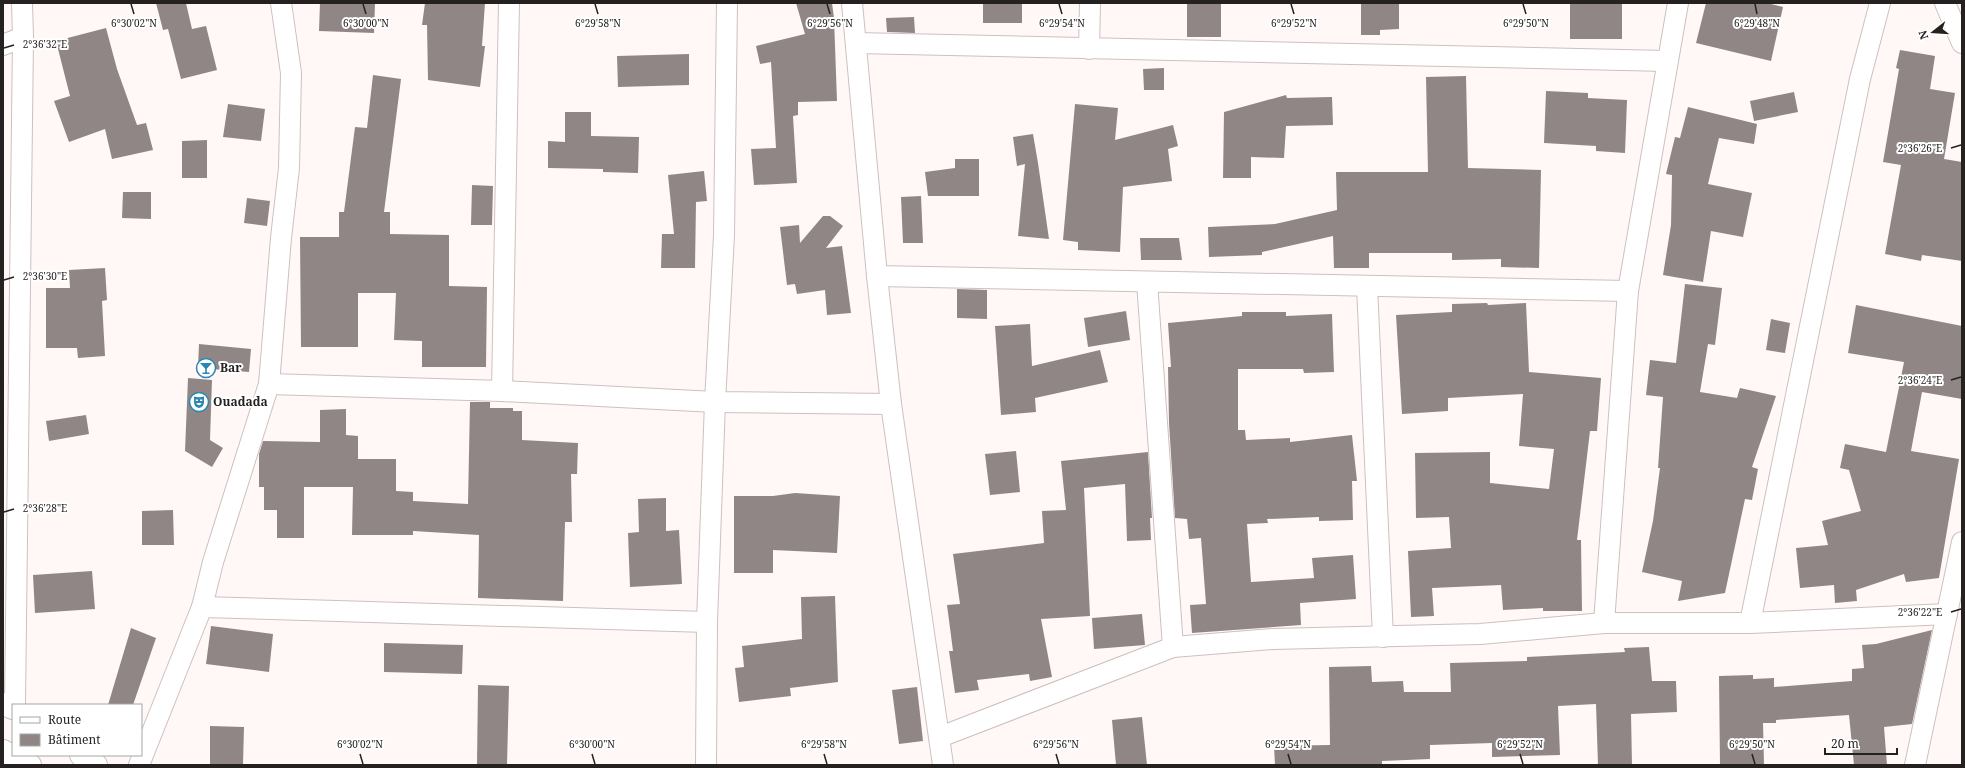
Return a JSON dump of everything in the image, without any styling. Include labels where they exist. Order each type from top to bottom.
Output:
[{"type":"street","points":[[15,704],[10,457],[23,37],[22,3]]},
{"type":"street","points":[[139,765],[202,607],[213,562],[269,384],[281,238],[289,168],[291,73],[282,3]]},
{"type":"street","points":[[502,391],[509,3]]},
{"type":"street","points":[[706,765],[708,622],[715,402],[724,234],[727,3]]},
{"type":"street","points":[[852,3],[877,276],[891,404],[943,765]]},
{"type":"street","points":[[1089,49],[1090,3]]},
{"type":"street","points":[[1604,623],[1628,291],[1678,3]]},
{"type":"street","points":[[1750,623],[1860,79],[1880,3]]},
{"type":"street","points":[[1945,3],[1962,43]]},
{"type":"street","points":[[3,45],[23,37]]},
{"type":"street","points":[[856,43],[1667,61]]},
{"type":"street","points":[[877,276],[1628,291]]},
{"type":"street","points":[[1147,282],[1174,647]]},
{"type":"street","points":[[1367,286],[1383,637]]},
{"type":"street","points":[[269,384],[502,391],[715,402],[891,404]]},
{"type":"street","points":[[1915,765],[1962,542]]},
{"type":"street","points":[[202,607],[708,622]]},
{"type":"street","points":[[940,737],[1174,647],[1273,639],[1480,634],[1604,623],[1750,623],[1947,614]]},
{"type":"street","points":[[3,751],[12,756]]},
{"type":"street","points":[[13,756],[30,765]]},
{"type":"street","points":[[82,756],[96,765]]},
{"type":"building","points":[[156,3],[186,3],[192,29],[206,26],[217,70],[181,79],[168,29],[163,30]]},
{"type":"building","points":[[320,3],[375,3],[374,33],[319,31]]},
{"type":"building","points":[[425,3],[485,3],[482,46],[485,46],[480,87],[428,80],[427,25],[422,25]]},
{"type":"building","points":[[796,3],[832,3],[834,18],[837,101],[798,102],[798,115],[793,116],[797,183],[754,185],[751,149],[776,148],[771,62],[760,64],[756,46],[805,34]]},
{"type":"building","points":[[983,3],[1022,3],[1022,23],[983,23]]},
{"type":"building","points":[[1187,3],[1221,3],[1221,37],[1187,37]]},
{"type":"building","points":[[1361,3],[1399,3],[1399,29],[1380,30],[1380,35],[1361,35]]},
{"type":"building","points":[[1570,3],[1622,3],[1622,39],[1570,39]]},
{"type":"building","points":[[1706,3],[1767,3],[1783,7],[1771,61],[1696,43]]},
{"type":"building","points":[[914,17],[915,33],[887,32],[886,18]]},
{"type":"building","points":[[106,28],[117,69],[137,125],[146,123],[153,150],[112,159],[105,129],[69,142],[54,101],[70,96],[56,41]]},
{"type":"building","points":[[1900,50],[1935,56],[1930,89],[1955,93],[1944,159],[1962,162],[1962,261],[1922,255],[1921,261],[1885,254],[1901,165],[1883,162],[1899,69],[1896,68]]},
{"type":"building","points":[[689,54],[689,85],[618,87],[617,56]]},
{"type":"building","points":[[1164,68],[1164,90],[1144,90],[1143,69]]},
{"type":"building","points":[[373,75],[401,79],[384,212],[390,212],[390,234],[449,235],[449,286],[487,287],[486,367],[422,367],[422,341],[394,340],[396,293],[358,293],[358,347],[301,347],[300,237],[339,237],[339,212],[344,212],[355,127],[367,128]]},
{"type":"building","points":[[1466,76],[1468,168],[1541,170],[1539,268],[1501,267],[1501,259],[1452,260],[1452,253],[1369,253],[1369,268],[1334,268],[1333,236],[1262,252],[1262,255],[1209,257],[1208,227],[1275,224],[1337,210],[1336,172],[1428,172],[1426,77]]},
{"type":"building","points":[[1546,91],[1588,93],[1588,98],[1627,100],[1625,153],[1596,151],[1596,146],[1544,143]]},
{"type":"building","points":[[1794,92],[1798,112],[1754,121],[1750,101]]},
{"type":"building","points":[[1286,95],[1287,98],[1332,97],[1333,125],[1286,126],[1284,158],[1251,157],[1251,178],[1223,178],[1224,112]]},
{"type":"building","points":[[228,104],[265,109],[261,141],[223,137]]},
{"type":"building","points":[[1075,104],[1118,108],[1115,140],[1173,125],[1178,146],[1168,149],[1172,181],[1123,187],[1120,252],[1078,250],[1078,242],[1063,240]]},
{"type":"building","points":[[1688,107],[1757,124],[1754,144],[1719,138],[1708,184],[1752,193],[1743,237],[1711,231],[1703,282],[1663,275],[1671,225],[1672,175],[1666,174],[1675,137],[1680,138]]},
{"type":"building","points":[[565,112],[591,112],[591,136],[639,137],[638,173],[603,172],[603,169],[548,168],[548,141],[565,142]]},
{"type":"building","points":[[1033,134],[1049,239],[1018,236],[1025,164],[1017,166],[1013,137]]},
{"type":"building","points":[[207,140],[207,178],[182,178],[182,141]]},
{"type":"building","points":[[955,159],[979,159],[979,196],[928,196],[925,172],[955,168]]},
{"type":"building","points":[[704,171],[707,201],[696,202],[695,268],[661,268],[662,234],[674,234],[668,175]]},
{"type":"building","points":[[472,185],[493,186],[492,225],[471,225]]},
{"type":"building","points":[[123,192],[151,192],[151,219],[122,218]]},
{"type":"building","points":[[921,196],[923,243],[903,243],[901,197]]},
{"type":"building","points":[[247,198],[270,201],[267,226],[244,223]]},
{"type":"building","points":[[823,216],[830,216],[843,226],[826,248],[842,246],[851,313],[827,315],[825,290],[797,294],[795,284],[787,285],[780,227],[799,225],[800,243]]},
{"type":"building","points":[[1140,238],[1179,238],[1182,260],[1141,260]]},
{"type":"building","points":[[105,268],[107,300],[102,301],[105,356],[78,358],[77,348],[46,348],[46,288],[70,288],[69,270]]},
{"type":"building","points":[[1685,284],[1722,288],[1715,345],[1708,344],[1700,392],[1737,398],[1740,388],[1776,396],[1752,467],[1758,469],[1752,500],[1745,499],[1725,593],[1678,601],[1682,581],[1642,572],[1653,521],[1660,468],[1658,468],[1663,397],[1646,395],[1650,360],[1676,363]]},
{"type":"building","points":[[957,289],[987,290],[987,319],[957,318]]},
{"type":"building","points":[[1487,303],[1488,305],[1526,303],[1529,372],[1601,378],[1597,431],[1590,431],[1577,540],[1581,540],[1582,611],[1543,611],[1543,608],[1503,610],[1501,585],[1432,588],[1434,616],[1411,617],[1408,551],[1451,548],[1449,517],[1416,518],[1415,453],[1490,452],[1490,483],[1549,489],[1554,449],[1519,446],[1523,394],[1448,398],[1448,411],[1402,414],[1396,315],[1452,312],[1452,304]]},
{"type":"building","points":[[1856,305],[1962,326],[1962,399],[1922,392],[1911,451],[1959,459],[1939,578],[1906,582],[1904,574],[1856,590],[1857,601],[1835,603],[1834,585],[1800,588],[1796,548],[1828,545],[1822,521],[1861,511],[1849,470],[1840,468],[1845,444],[1886,452],[1904,362],[1848,353]]},
{"type":"building","points":[[1126,311],[1130,340],[1088,347],[1084,318]]},
{"type":"building","points":[[1242,312],[1286,312],[1286,316],[1332,314],[1334,372],[1304,373],[1303,369],[1238,369],[1238,430],[1245,430],[1246,440],[1290,438],[1290,442],[1352,435],[1357,481],[1352,481],[1353,520],[1319,521],[1319,517],[1267,519],[1268,523],[1247,524],[1251,582],[1314,578],[1312,558],[1353,555],[1356,599],[1300,603],[1301,625],[1192,633],[1190,605],[1206,604],[1201,538],[1189,539],[1187,519],[1175,518],[1169,423],[1168,367],[1171,367],[1168,323],[1242,316]]},
{"type":"building","points":[[1771,319],[1790,323],[1785,353],[1766,350]]},
{"type":"building","points":[[1030,324],[1032,366],[1100,350],[1108,382],[1035,398],[1036,412],[1001,415],[995,326]]},
{"type":"building","points":[[199,344],[251,349],[249,372],[198,368]]},
{"type":"building","points":[[188,378],[212,380],[210,440],[223,448],[212,467],[185,451]]},
{"type":"building","points":[[470,402],[490,402],[490,408],[513,408],[513,411],[522,411],[522,440],[578,443],[577,474],[571,474],[572,522],[565,522],[563,601],[478,598],[479,535],[413,531],[413,535],[352,535],[353,487],[304,487],[304,538],[277,538],[277,510],[264,510],[264,487],[259,487],[259,454],[263,441],[320,442],[320,410],[346,409],[346,435],[358,436],[358,459],[396,459],[396,491],[413,492],[413,501],[468,504]]},
{"type":"building","points":[[86,415],[89,434],[49,441],[46,421]]},
{"type":"building","points":[[1016,451],[1020,492],[990,495],[985,454]]},
{"type":"building","points":[[1148,452],[1152,518],[1150,518],[1151,540],[1127,541],[1125,484],[1084,488],[1090,616],[1041,619],[1052,677],[1030,681],[1029,674],[977,680],[979,690],[955,693],[949,651],[953,651],[947,605],[960,604],[953,554],[1044,543],[1042,511],[1066,510],[1061,461]]},
{"type":"building","points":[[795,493],[840,496],[837,553],[773,550],[773,573],[734,573],[734,496],[773,496]]},
{"type":"building","points":[[666,498],[666,531],[679,530],[682,584],[630,587],[628,533],[639,532],[638,499]]},
{"type":"building","points":[[173,510],[174,545],[142,545],[142,511]]},
{"type":"building","points":[[92,571],[95,609],[35,613],[33,575]]},
{"type":"building","points":[[835,596],[838,682],[790,688],[791,696],[739,702],[735,668],[744,667],[742,646],[802,639],[801,597]]},
{"type":"building","points":[[1142,614],[1145,645],[1094,649],[1092,618]]},
{"type":"building","points":[[211,626],[273,634],[269,672],[206,664]]},
{"type":"building","points":[[131,628],[156,638],[133,704],[108,704]]},
{"type":"building","points":[[1932,630],[1912,724],[1884,727],[1887,765],[1854,765],[1849,715],[1776,720],[1776,723],[1763,723],[1764,765],[1720,765],[1719,676],[1753,675],[1753,679],[1774,678],[1774,687],[1852,681],[1852,669],[1864,668],[1862,645],[1876,644]]},
{"type":"building","points":[[384,643],[463,645],[462,674],[384,672]]},
{"type":"building","points":[[1649,647],[1652,681],[1676,681],[1677,712],[1631,714],[1632,765],[1598,765],[1596,704],[1558,706],[1560,755],[1492,757],[1492,743],[1430,745],[1430,759],[1382,761],[1382,765],[1275,765],[1274,746],[1330,745],[1329,667],[1371,666],[1372,682],[1403,681],[1404,692],[1451,692],[1450,663],[1527,661],[1527,657],[1625,652],[1624,648]]},
{"type":"building","points":[[478,685],[509,686],[507,765],[477,765]]},
{"type":"building","points":[[917,687],[923,741],[899,744],[892,690]]},
{"type":"building","points":[[1142,717],[1147,765],[1116,765],[1112,720]]},
{"type":"building","points":[[210,726],[244,727],[243,765],[210,765]]},
{"type":"place","name":"Bar","points":[[206,368]]},
{"type":"place","name":"Ouadada","points":[[199,402]]}]
